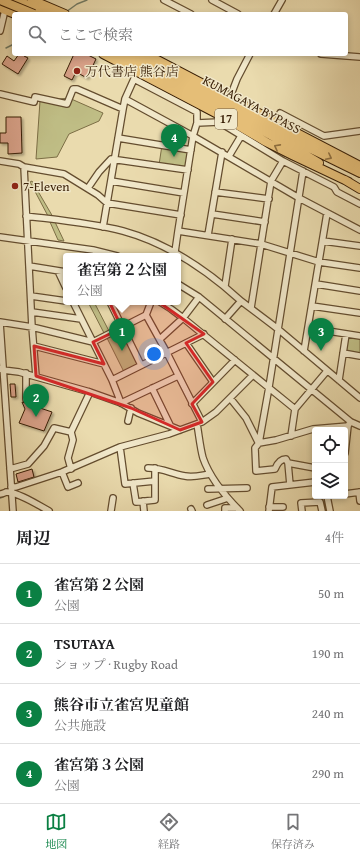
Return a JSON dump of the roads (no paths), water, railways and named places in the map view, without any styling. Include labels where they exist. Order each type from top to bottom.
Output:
[{"type":"highway","points":[[0,0],[29,12]]},
{"type":"highway","points":[[16,0],[45,12]]},
{"type":"highway","points":[[32,0],[61,12]]},
{"type":"highway","points":[[2,9],[12,13]]},
{"type":"highway","name":"17","points":[[107,56],[279,148],[350,182]]},
{"type":"highway","name":"KUMAGAYA BYPASS","points":[[123,56],[208,100],[287,144],[360,189]]},
{"type":"highway","name":"KUMAGAYA BYPASS","points":[[137,56],[360,174]]},
{"type":"highway","name":"17","points":[[150,56],[360,166]]},
{"type":"street","points":[[164,0],[176,3],[188,12]]},
{"type":"street","points":[[212,0],[234,12]]},
{"type":"street","points":[[275,12],[282,0]]},
{"type":"street","points":[[0,32],[2,9]]},
{"type":"street","points":[[232,92],[249,56]]},
{"type":"street","points":[[347,56],[360,57]]},
{"type":"street","points":[[103,227],[125,99],[134,79],[197,112],[197,122],[193,136],[192,150],[174,253]]},
{"type":"street","points":[[0,94],[34,102],[35,97],[67,104],[73,89],[77,89],[123,109]]},
{"type":"street","points":[[125,99],[222,152],[299,198],[360,230]]},
{"type":"street","points":[[280,113],[324,136],[360,131]]},
{"type":"street","points":[[197,122],[220,122],[283,161],[334,187],[337,192],[360,204]]},
{"type":"street","points":[[229,156],[241,136]]},
{"type":"street","points":[[118,138],[192,150]]},
{"type":"street","points":[[208,235],[222,152]]},
{"type":"street","points":[[88,188],[99,172],[111,159],[188,170]]},
{"type":"street","points":[[0,161],[64,174],[88,188],[107,203],[181,215]]},
{"type":"street","points":[[251,308],[271,181],[283,161]]},
{"type":"street","points":[[24,167],[27,241],[36,376]]},
{"type":"street","points":[[290,485],[288,463],[286,459],[278,463],[275,469],[256,470],[255,448],[259,443],[269,387],[303,171]]},
{"type":"street","points":[[111,181],[184,193]]},
{"type":"street","points":[[215,192],[268,199]]},
{"type":"street","points":[[304,352],[327,213]]},
{"type":"street","points":[[212,214],[265,222]]},
{"type":"street","points":[[26,216],[103,227],[125,232],[152,242],[172,253]]},
{"type":"street","points":[[178,231],[261,244],[319,262],[360,268]]},
{"type":"street","points":[[0,237],[104,253]]},
{"type":"street","points":[[225,286],[232,239]]},
{"type":"street","points":[[323,241],[360,246]]},
{"type":"street","points":[[181,258],[204,271],[225,286],[360,398]]},
{"type":"street","points":[[29,266],[63,272]]},
{"type":"street","points":[[58,271],[63,282]]},
{"type":"street","points":[[316,284],[360,291]]},
{"type":"street","points":[[181,286],[199,297],[311,390],[349,424]]},
{"type":"street","points":[[31,296],[63,301]]},
{"type":"street","points":[[160,339],[183,318],[199,297]]},
{"type":"street","points":[[225,319],[241,300]]},
{"type":"street","points":[[74,305],[112,380],[121,403]]},
{"type":"street","points":[[111,305],[141,365]]},
{"type":"street","points":[[13,511],[2,370],[0,323],[32,327],[93,342],[146,314],[150,305]]},
{"type":"street","points":[[165,305],[204,334],[296,409]]},
{"type":"street","points":[[312,306],[360,314]]},
{"type":"street","points":[[32,312],[81,318]]},
{"type":"street","points":[[146,314],[192,404],[199,423],[203,458],[210,474],[228,498],[239,509]]},
{"type":"street","points":[[309,328],[360,336]]},
{"type":"street","points":[[112,380],[204,334]]},
{"type":"street","points":[[339,380],[346,334]]},
{"type":"street","points":[[186,343],[213,382]]},
{"type":"street","points":[[34,346],[104,364]]},
{"type":"street","points":[[343,354],[360,356]]},
{"type":"street","points":[[192,404],[235,360]]},
{"type":"street","points":[[2,370],[26,373],[90,392],[121,403],[180,430]]},
{"type":"street","points":[[291,436],[296,409],[327,371]]},
{"type":"street","points":[[26,373],[26,399]]},
{"type":"street","points":[[0,494],[16,487],[71,469],[120,447],[169,434],[199,423],[216,412],[253,375]]},
{"type":"street","points":[[121,403],[178,376]]},
{"type":"street","points":[[152,388],[170,425]]},
{"type":"street","points":[[71,469],[68,458],[73,440],[71,432],[90,392]]},
{"type":"street","points":[[230,398],[246,418],[259,443]]},
{"type":"street","points":[[128,421],[131,408]]},
{"type":"street","points":[[259,443],[276,440],[312,429],[349,424],[360,426]]},
{"type":"street","points":[[348,428],[349,424]]},
{"type":"street","points":[[10,469],[28,464],[44,446],[54,428],[71,432]]},
{"type":"street","points":[[120,447],[125,484]]},
{"type":"street","points":[[288,463],[312,467]]},
{"type":"street","points":[[148,468],[162,469],[186,476],[210,474]]},
{"type":"street","points":[[133,483],[136,502],[155,500],[155,468]]},
{"type":"street","points":[[62,472],[68,487],[78,483]]},
{"type":"street","points":[[118,485],[155,481]]},
{"type":"street","points":[[283,507],[269,509],[272,487],[312,482]]},
{"type":"street","points":[[208,489],[248,488]]},
{"type":"street","points":[[11,490],[48,511]]},
{"type":"street","points":[[348,494],[360,492],[360,501]]},
{"type":"street","points":[[111,511],[113,498]]},
{"type":"street","points":[[207,504],[228,498]]},
{"type":"street","points":[[328,499],[330,511]]},
{"type":"street","points":[[144,501],[144,511]]},
{"type":"street","points":[[302,511],[301,503],[320,502],[322,511]]},
{"type":"street","points":[[225,511],[225,508],[239,509]]},
{"type":"waterway","points":[[66,12],[77,4],[87,0]]},
{"type":"waterway","points":[[6,48],[12,45]]},
{"type":"place","name":"万代書店 熊谷店","points":[[77,71]]},
{"type":"place","name":"雀宮第３公園","points":[[174,157]]},
{"type":"place","name":"7-Eleven","points":[[15,186]]},
{"type":"place","name":"雀宮第２公園","points":[[122,351]]},
{"type":"place","name":"熊谷市立雀宮児童館","points":[[321,351]]},
{"type":"place","name":"TSUTAYA","points":[[36,417]]}]
